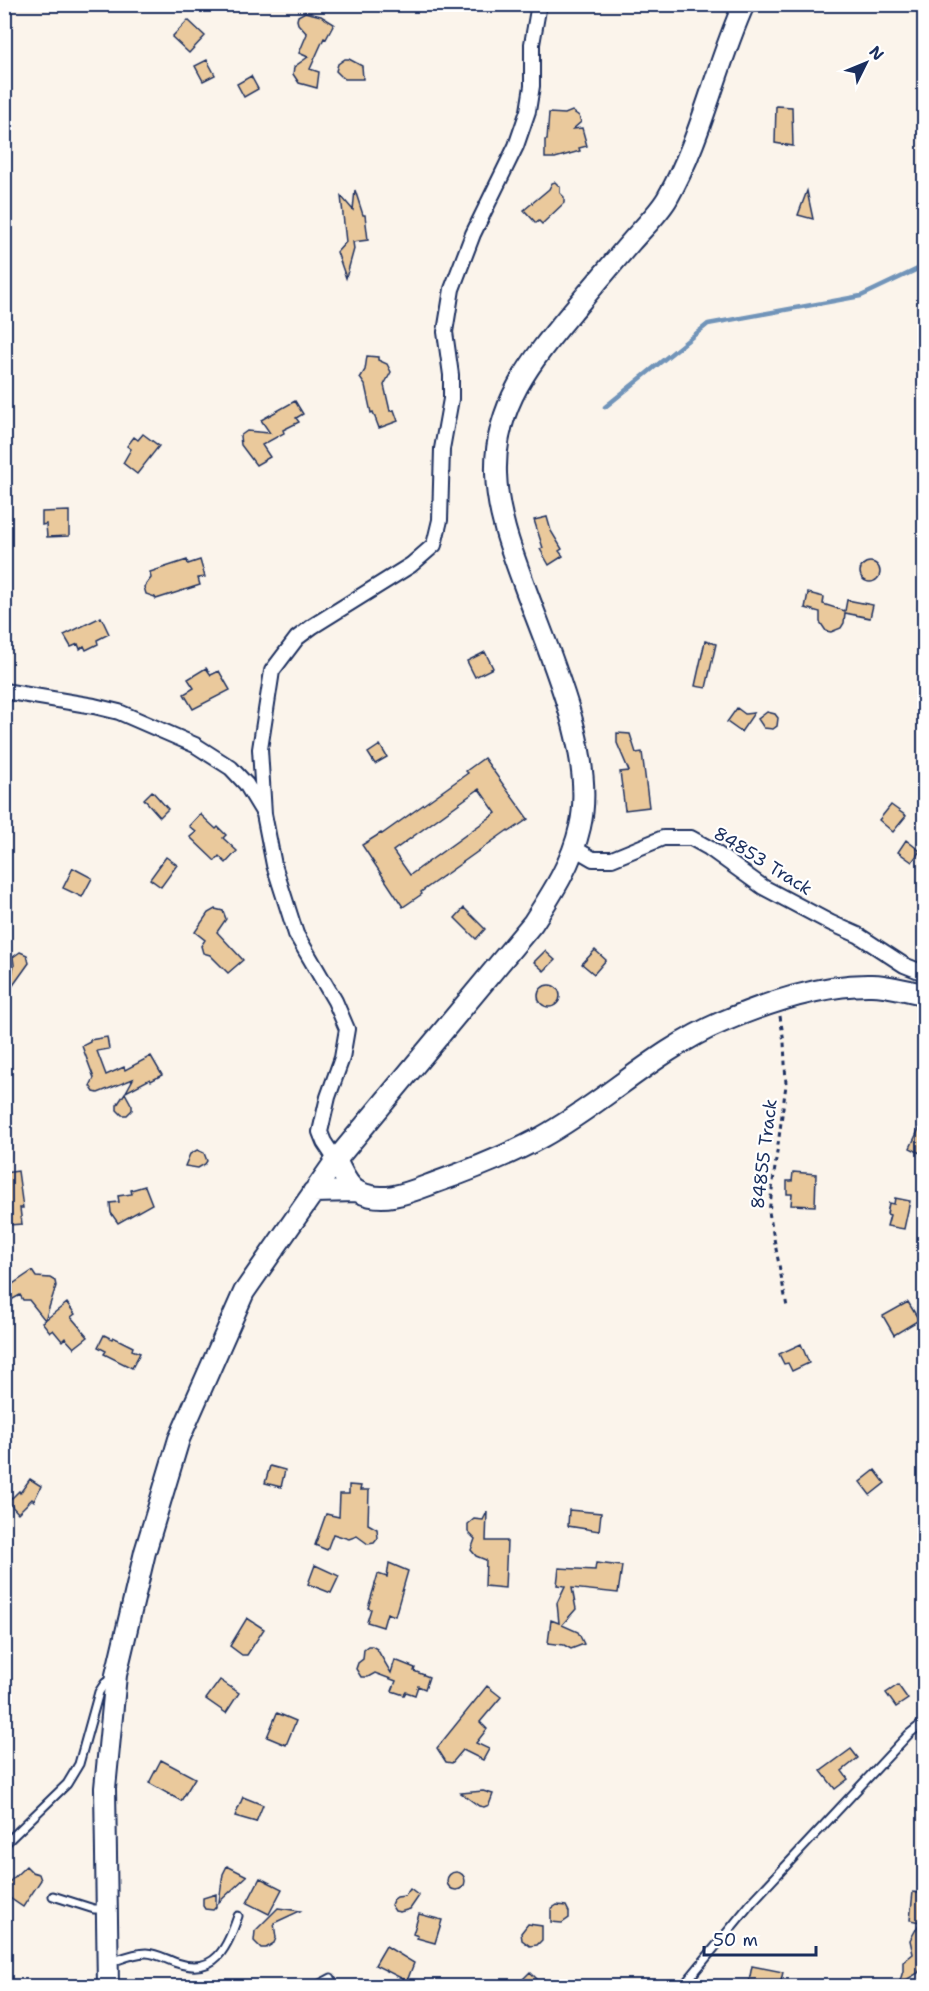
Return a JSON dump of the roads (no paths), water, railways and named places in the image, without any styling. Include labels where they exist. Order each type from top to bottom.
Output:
[{"type":"street","points":[[357,1191],[347,1181],[324,1143],[320,1132],[328,1097],[342,1058],[347,1029],[335,1001],[296,934],[274,865],[264,814],[260,749],[272,671],[297,638],[411,566],[434,545],[440,520],[442,449],[452,399],[445,332],[452,289],[473,234],[516,146],[528,111],[532,86],[532,44],[539,4]]},
{"type":"street","points":[[108,1986],[105,1788],[116,1675],[145,1552],[179,1439],[244,1292],[336,1160],[533,922],[560,882],[581,824],[582,768],[572,718],[512,552],[499,506],[496,473],[498,437],[508,405],[522,376],[543,347],[665,202],[683,170],[744,4]]},
{"type":"street","points":[[4,691],[119,712],[195,745],[212,755],[246,784],[264,814]]},
{"type":"street","name":"84853 Track","points":[[574,848],[593,859],[612,859],[663,838],[691,838],[710,848],[763,887],[858,935],[904,965],[924,973]]},
{"type":"street","points":[[313,1192],[357,1191],[375,1198],[392,1197],[487,1164],[543,1136],[672,1049],[721,1023],[777,1002],[824,989],[872,985],[924,994]]},
{"type":"lane","points":[[4,1845],[67,1784],[79,1764],[99,1692],[105,1683],[116,1675]]},
{"type":"lane","points":[[683,1986],[752,1902],[909,1734],[924,1722]]},
{"type":"lane","points":[[53,1896],[94,1909],[106,1909]]},
{"type":"lane","points":[[107,1964],[148,1953],[184,1965],[197,1967],[208,1964],[222,1953],[238,1916]]},
{"type":"lane","points":[[316,1986],[331,1978]]},
{"type":"waterway","points":[[605,407],[708,324],[861,296],[924,266]]}]
